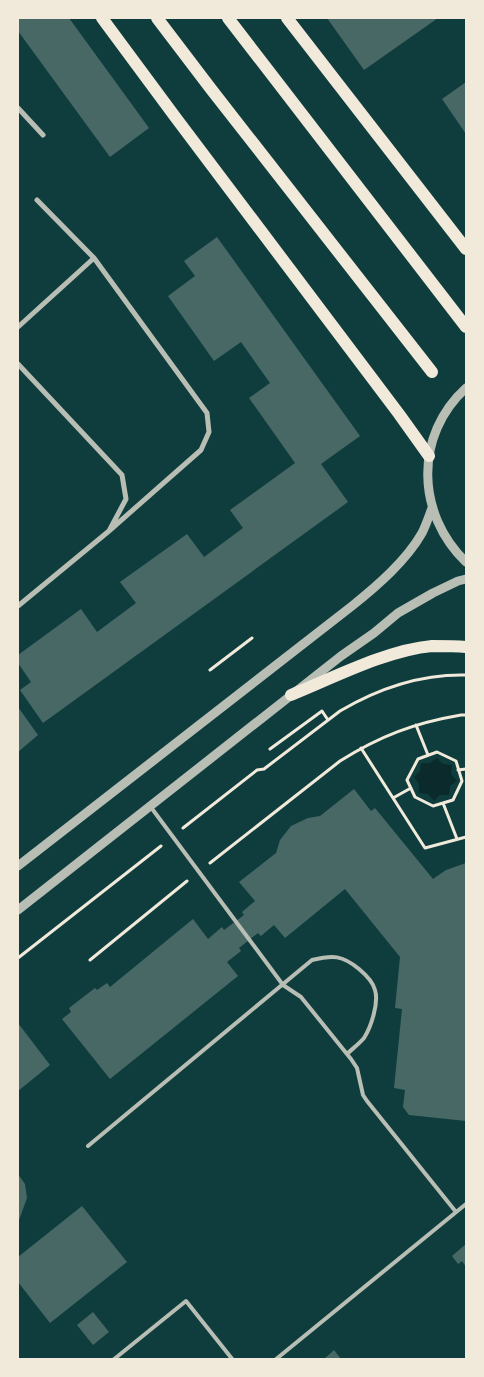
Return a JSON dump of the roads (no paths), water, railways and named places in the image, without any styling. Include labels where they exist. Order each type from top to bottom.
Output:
[{"type":"main road","points":[[102,18],[429,456]]},
{"type":"main road","points":[[157,18],[432,372]]},
{"type":"main road","points":[[228,18],[466,326]]},
{"type":"main road","points":[[287,18],[466,249]]},
{"type":"main road","points":[[291,695],[366,663],[407,650],[431,646],[466,647]]},
{"type":"street","points":[[18,108],[43,135]]},
{"type":"street","points":[[18,606],[109,531],[201,450],[209,432],[207,413],[94,258],[38,200]]},
{"type":"street","points":[[18,327],[94,258]]},
{"type":"street","points":[[18,364],[122,475],[126,499],[109,531]]},
{"type":"street","points":[[466,388],[448,408],[439,423],[433,439],[427,474],[428,491],[438,524],[457,553],[466,562]]},
{"type":"street","points":[[18,866],[346,612],[382,581],[422,533],[432,508]]},
{"type":"street","points":[[18,910],[398,613],[433,593],[466,579]]},
{"type":"lane","points":[[150,806],[283,984],[301,997],[347,1054],[357,1068],[366,1101],[456,1212]]},
{"type":"lane","points":[[88,1146],[312,960],[328,956],[339,957],[366,975],[375,990],[376,1006],[371,1023],[363,1039],[347,1054]]},
{"type":"lane","points":[[275,1360],[466,1204]]},
{"type":"lane","points":[[113,1360],[186,1301],[233,1360]]},
{"type":"water","points":[[437,758],[443,764],[452,765],[451,774],[457,781],[450,786],[449,795],[440,795],[434,801],[428,794],[419,793],[419,784],[414,777],[420,771],[421,763],[430,763]]}]
